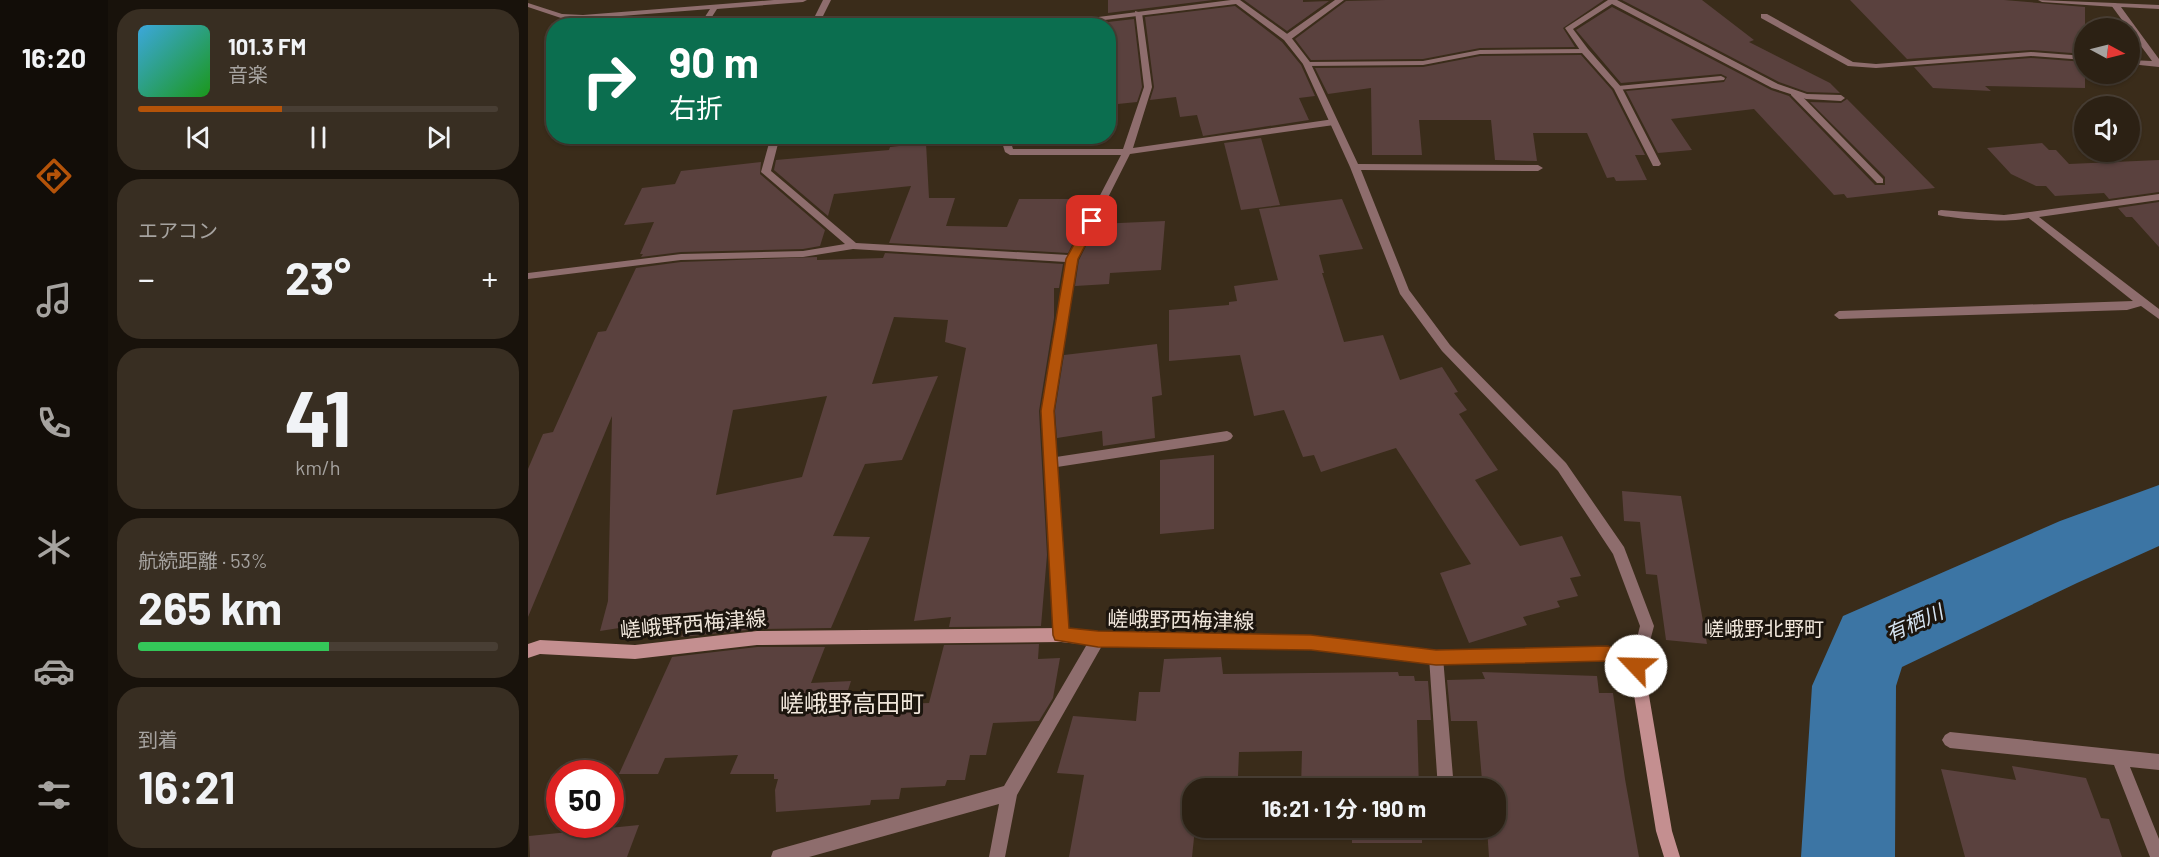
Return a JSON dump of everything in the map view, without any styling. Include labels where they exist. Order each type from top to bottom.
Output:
[{"type":"main road","name":"嵯峨野西梅津線","points":[[528,651],[540,647],[635,652],[757,638],[1061,635],[1098,639],[1311,643],[1436,657],[1608,654],[1636,666]]},
{"type":"main road","points":[[1636,666],[1664,831],[1672,857]]},
{"type":"street","points":[[528,5],[561,16],[584,17],[803,0]]},
{"type":"street","points":[[818,18],[827,0]]},
{"type":"street","points":[[1287,38],[1340,0]]},
{"type":"street","points":[[1656,164],[1618,88],[1585,51],[1569,28],[1613,0],[1775,86],[1806,96],[1841,98]]},
{"type":"street","points":[[2042,0],[2159,7]]},
{"type":"street","points":[[1097,18],[1236,1],[1287,38],[1307,64],[1334,122],[1404,291],[1446,348],[1563,467],[1619,551],[1647,627],[1636,666]]},
{"type":"street","points":[[2115,4],[2159,65]]},
{"type":"street","points":[[707,18],[714,7]]},
{"type":"street","points":[[1061,635],[1047,411],[1072,259],[1128,152],[1148,87],[1138,13]]},
{"type":"street","points":[[1764,16],[1851,64],[1876,66],[2031,54],[2074,57]]},
{"type":"street","points":[[1307,64],[1423,63],[1480,52],[1585,51]]},
{"type":"street","points":[[2140,63],[2159,65]]},
{"type":"street","points":[[1618,88],[1721,78]]},
{"type":"street","points":[[1794,93],[1880,181]]},
{"type":"street","points":[[1007,144],[1010,152],[1128,152],[1334,122]]},
{"type":"street","points":[[774,144],[766,172],[853,246]]},
{"type":"street","points":[[1354,167],[1538,168]]},
{"type":"street","points":[[1941,213],[2004,218],[2159,197]]},
{"type":"street","points":[[2030,215],[2159,315]]},
{"type":"street","points":[[528,276],[681,257],[803,254],[853,246],[1072,259]]},
{"type":"street","points":[[1839,315],[2127,306],[2143,303]]},
{"type":"street","points":[[1051,463],[1227,436]]},
{"type":"street","points":[[998,857],[1009,793],[1098,639]]},
{"type":"street","points":[[1436,657],[1445,778]]},
{"type":"street","points":[[1950,740],[2159,762]]},
{"type":"street","points":[[2119,759],[2158,857]]},
{"type":"street","points":[[779,857],[1009,793]]},
{"type":"building","points":[[1108,0],[1213,0],[1108,13]]},
{"type":"building","points":[[1244,0],[1303,0],[1303,2],[1329,1],[1287,31]]},
{"type":"building","points":[[1604,0],[1563,28],[1575,47],[1480,48],[1423,59],[1311,60],[1295,39],[1346,1]]},
{"type":"building","points":[[1622,0],[1702,0],[1754,40],[1749,42],[1830,83],[1840,93],[1807,92],[1779,82]]},
{"type":"building","points":[[1850,0],[2004,0],[2085,7],[2085,18],[2074,18],[2074,53],[2031,50],[1907,59]]},
{"type":"building","points":[[1235,6],[1282,42],[1301,65],[1315,96],[1299,98],[1309,120],[1203,136],[1197,115],[1180,117],[1176,97],[1150,100],[1154,87],[1145,17]]},
{"type":"building","points":[[1612,7],[1771,90],[1789,96],[1875,185],[1885,185],[1885,177],[1810,102],[1841,103],[1847,99],[1935,188],[1847,198],[1844,194],[1834,195],[1754,109],[1671,119],[1692,150],[1658,153],[1626,91],[1724,82],[1727,77],[1721,74],[1621,83],[1576,30]]},
{"type":"building","points":[[1134,19],[1142,87],[1137,102],[1116,104],[1116,21]]},
{"type":"building","points":[[1581,55],[1612,90],[1645,155],[1635,155],[1647,180],[1616,181],[1614,177],[1607,178],[1587,133],[1533,133],[1537,161],[1495,160],[1491,120],[1419,120],[1422,155],[1372,155],[1371,88],[1328,94],[1315,68],[1423,67],[1480,56]]},
{"type":"building","points":[[2031,58],[2074,61],[2074,84],[2085,84],[2085,88],[1985,86],[1991,91],[1933,88],[1914,67]]},
{"type":"building","points":[[1261,138],[1280,205],[1241,210],[1224,143]]},
{"type":"building","points":[[2042,143],[2049,150],[2056,150],[2069,164],[2159,160],[2159,192],[2109,199],[2104,193],[2055,196],[2046,186],[2036,186],[2011,174],[1987,148]]},
{"type":"building","points":[[926,144],[929,198],[955,198],[946,226],[1007,227],[1019,199],[1095,199],[1068,253],[889,243],[911,186],[834,194],[828,216],[774,170],[776,160],[889,150],[890,147]]},
{"type":"building","points":[[761,162],[760,174],[825,230],[820,246],[803,249],[681,252],[641,257],[643,254],[640,254],[654,222],[624,225],[642,188],[675,184],[681,171]]},
{"type":"building","points":[[1342,199],[1363,249],[1319,255],[1324,273],[1322,273],[1344,342],[1383,335],[1400,380],[1442,367],[1458,392],[1454,393],[1467,410],[1459,414],[1498,470],[1475,480],[1520,546],[1562,536],[1581,576],[1570,578],[1578,596],[1557,601],[1560,607],[1523,617],[1527,625],[1469,643],[1440,573],[1471,564],[1396,448],[1321,472],[1314,455],[1303,457],[1284,410],[1254,416],[1240,355],[1169,361],[1169,310],[1229,305],[1229,302],[1237,301],[1234,286],[1278,280],[1259,209]]},
{"type":"building","points":[[2159,202],[2159,247],[2132,217],[2126,217],[2118,208]]},
{"type":"building","points":[[1165,221],[1161,270],[1110,273],[1109,284],[1075,286],[1079,260],[1097,224]]},
{"type":"building","points":[[885,253],[1063,264],[1059,288],[1054,288],[1054,318],[1039,411],[1047,555],[1041,626],[949,627],[951,617],[914,621],[966,348],[945,342],[948,320],[894,317],[872,384],[938,376],[902,460],[865,464],[833,536],[870,537],[831,628],[757,629],[681,637],[688,622],[663,628],[664,621],[600,631],[608,601],[612,416],[528,617],[528,469],[543,434],[553,432],[598,332],[606,331],[636,268],[681,262],[817,257],[817,260],[883,258]],"holes":[[[827,396],[802,477],[716,495],[733,410]]]},
{"type":"building","points":[[1157,344],[1162,395],[1152,397],[1155,438],[1103,446],[1102,431],[1057,438],[1055,411],[1064,355]]},
{"type":"building","points":[[1214,455],[1214,529],[1160,534],[1160,460]]},
{"type":"building","points":[[1622,491],[1681,496],[1707,644],[1666,640],[1657,575],[1646,574],[1640,522],[1624,521]]},
{"type":"building","points":[[1039,644],[1038,659],[1060,658],[1053,698],[1039,721],[993,723],[986,755],[970,755],[965,780],[947,780],[945,786],[901,788],[899,799],[871,800],[870,805],[776,812],[775,790],[778,779],[774,779],[774,774],[730,774],[738,755],[665,758],[658,774],[624,774],[624,763],[672,657],[757,647],[825,647],[811,683],[851,681],[843,706],[929,703],[944,645]]},
{"type":"building","points":[[1221,657],[1223,674],[1398,672],[1399,676],[1414,676],[1415,681],[1428,681],[1431,720],[1417,720],[1419,778],[1301,778],[1302,751],[1239,752],[1238,777],[1182,778],[1182,838],[1194,838],[1192,857],[1069,857],[1084,775],[1057,773],[1073,716],[1136,721],[1139,692],[1160,692],[1164,659]]},
{"type":"building","points":[[1482,672],[1597,676],[1599,693],[1613,693],[1639,857],[1489,857],[1488,838],[1506,838],[1506,778],[1482,778],[1477,721],[1451,721],[1447,680],[1485,679]]},
{"type":"building","points":[[2012,766],[2086,778],[2101,818],[2109,819],[2122,857],[1965,857],[1941,769],[2016,780]]},
{"type":"building","points":[[639,825],[627,857],[530,857],[529,836],[546,834],[546,838],[624,838],[624,826]]},
{"type":"building","points":[[1352,838],[1422,838],[1422,843],[1352,843]]},
{"type":"waterway","name":"有栖川","points":[[1848,857],[1854,686],[1871,642],[2086,544],[2159,515]]},
{"type":"district","name":"嵯峨野北野町","points":[[1764,628]]},
{"type":"district","name":"嵯峨野高田町","points":[[852,702]]},
{"type":"route","points":[[1092,221],[1072,259],[1047,411],[1061,635],[1098,639],[1311,643],[1436,657],[1608,654],[1636,666]]}]
